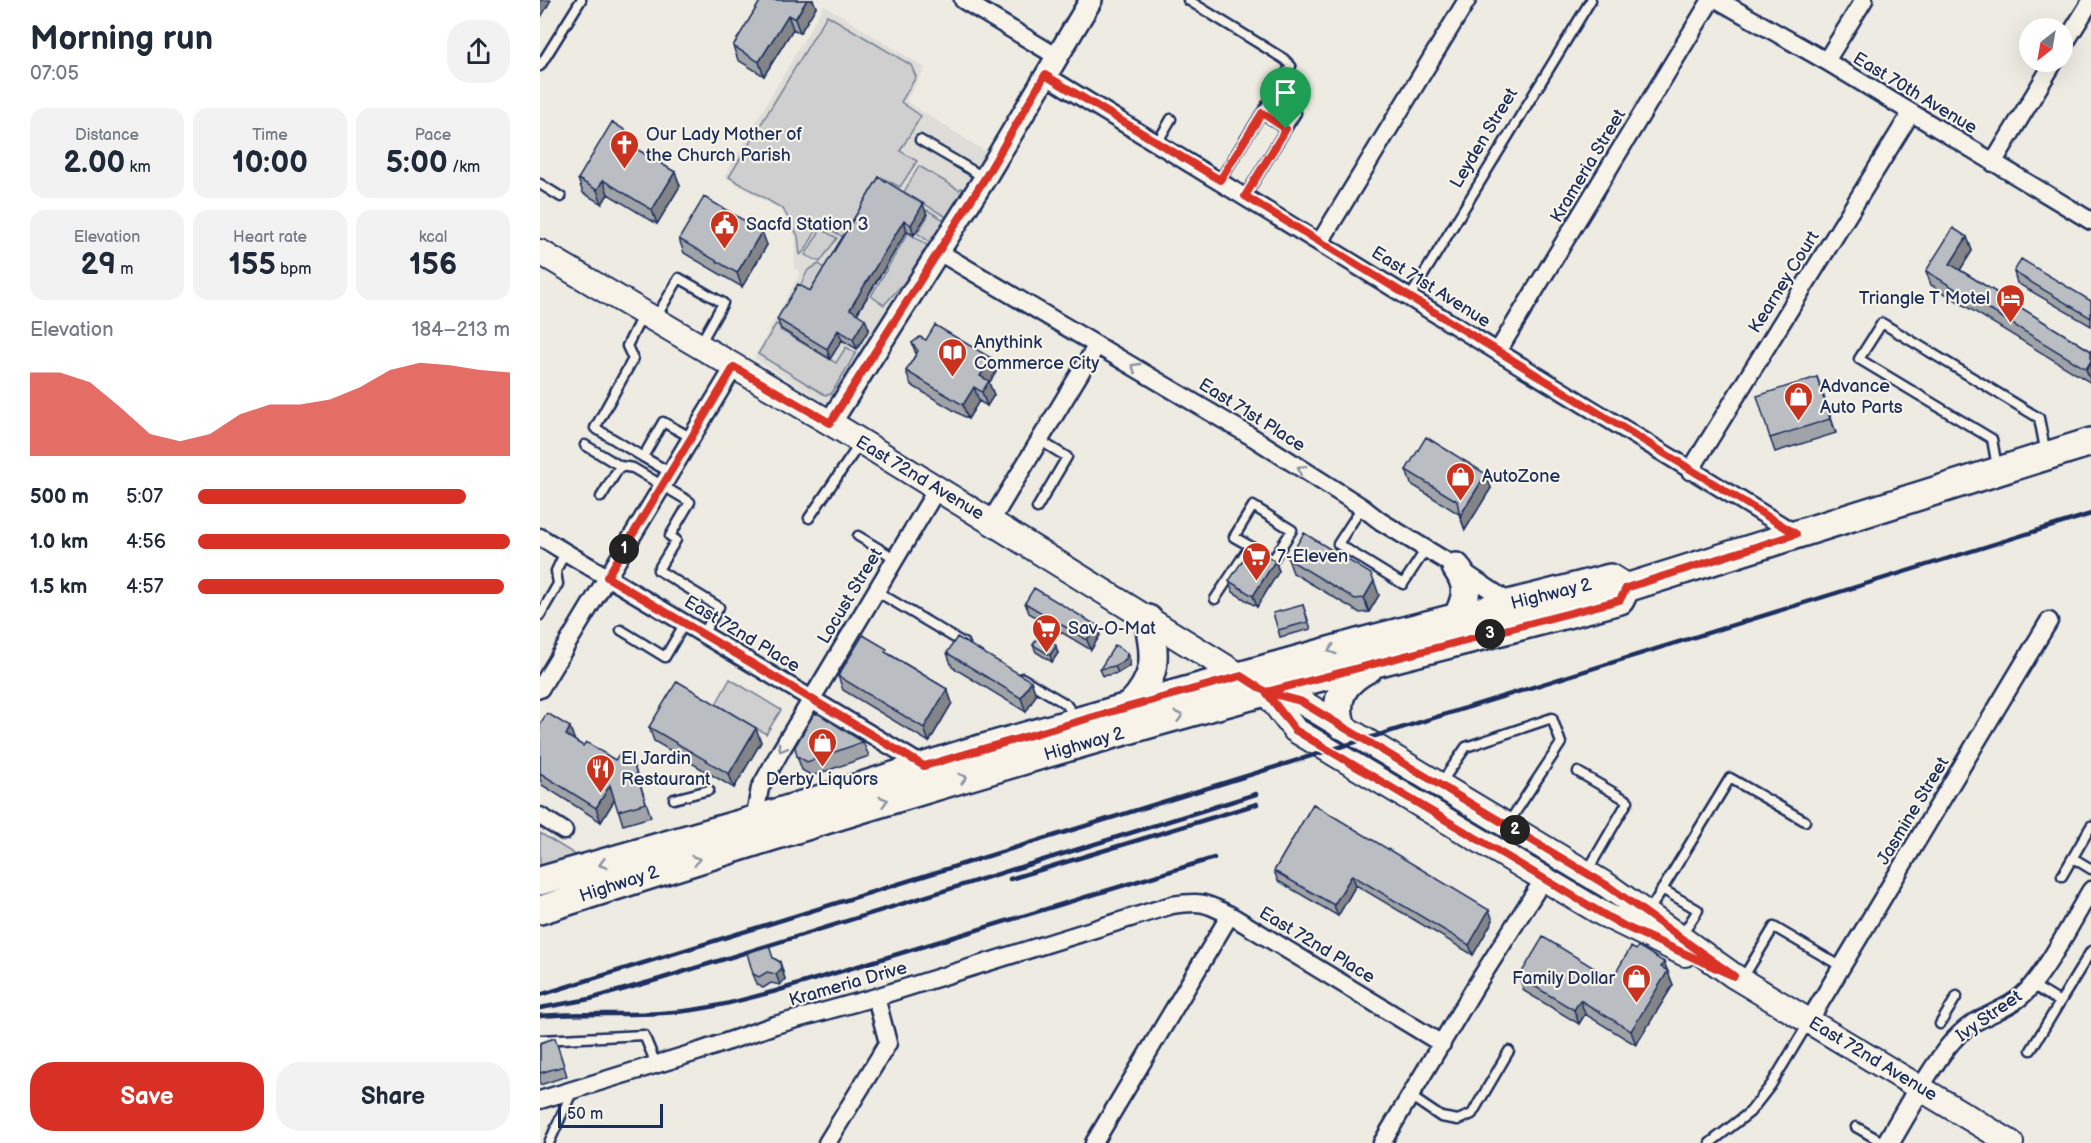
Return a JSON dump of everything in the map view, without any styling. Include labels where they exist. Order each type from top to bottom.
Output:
[{"type":"main road","name":"East 72nd Avenue","points":[[540,252],[830,423],[1266,692],[1300,701],[1507,825],[1586,873],[1738,978],[2012,1143]]},
{"type":"main road","name":"Highway 2","points":[[540,909],[855,809],[1266,692],[1620,600],[1626,588],[2091,442]]},
{"type":"main road","points":[[1456,567],[1465,580],[1465,597],[1457,618]]},
{"type":"main road","name":"Highway 2","points":[[540,881],[754,820],[924,766],[1078,721],[1365,641],[1610,578],[1626,588]]},
{"type":"main road","points":[[1130,706],[1143,692],[1153,666],[1153,643],[1148,618]]},
{"type":"main road","points":[[1341,725],[1338,704],[1344,688],[1357,674],[1378,663]]},
{"type":"main road","name":"East 72nd Avenue","points":[[1266,692],[1295,730],[1543,880],[1626,927],[1738,978]]},
{"type":"street","points":[[963,0],[1056,56]]},
{"type":"street","points":[[830,423],[985,178],[1091,0]]},
{"type":"street","points":[[1320,242],[1467,0]]},
{"type":"street","name":"Krameria Street","points":[[1498,351],[1711,0]]},
{"type":"street","name":"East 70th Avenue","points":[[1718,0],[1826,61],[2091,221]]},
{"type":"street","points":[[1826,61],[1864,0]]},
{"type":"street","points":[[2073,30],[2091,1]]},
{"type":"street","points":[[1993,162],[2048,72]]},
{"type":"street","name":"East 71st Avenue","points":[[1045,75],[1796,534]]},
{"type":"street","name":"Kearney Court","points":[[1690,471],[1911,113]]},
{"type":"street","name":"East 71st Place","points":[[939,252],[1249,435],[1538,622]]},
{"type":"street","points":[[991,521],[1097,345]]},
{"type":"street","points":[[540,689],[734,367]]},
{"type":"street","name":"Locust Street","points":[[754,820],[760,788],[937,489]]},
{"type":"street","name":"East 72nd Place","points":[[540,537],[924,766]]},
{"type":"street","name":"Jasmine Street","points":[[1809,1021],[2049,621]]},
{"type":"street","points":[[540,816],[564,831]]},
{"type":"street","points":[[1382,1143],[1543,880]]},
{"type":"street","name":"Ivy Street","points":[[1886,1143],[1952,1040],[1962,1031],[2009,1005],[2032,985],[2086,911],[2091,890]]},
{"type":"street","name":"East 72nd Place","points":[[1166,907],[1202,902],[1230,915],[1442,1044]]},
{"type":"street","name":"Krameria Drive","points":[[540,1100],[775,1025],[876,997],[1166,907]]},
{"type":"street","points":[[1094,1143],[1230,915]]},
{"type":"street","points":[[828,1143],[888,1043],[876,997]]},
{"type":"lane","points":[[540,66],[581,0]]},
{"type":"lane","points":[[1188,0],[1292,66],[1220,180]]},
{"type":"lane","name":"Leyden Street","points":[[1410,297],[1591,0]]},
{"type":"lane","points":[[1262,113],[1286,129]]},
{"type":"lane","points":[[1245,196],[1296,113]]},
{"type":"lane","points":[[1158,143],[1171,119]]},
{"type":"lane","points":[[920,140],[985,178]]},
{"type":"lane","points":[[540,184],[561,197]]},
{"type":"lane","points":[[699,344],[723,303],[680,278],[627,346],[633,359],[595,428],[643,458],[690,502],[670,536],[676,540],[658,570],[719,607],[703,634]]},
{"type":"lane","points":[[1998,471],[1992,439],[1859,359],[1882,323],[2039,418],[2047,455]]},
{"type":"lane","points":[[643,458],[663,422],[692,438]]},
{"type":"lane","points":[[1037,508],[1067,457],[1038,440]]},
{"type":"lane","points":[[809,518],[861,442]]},
{"type":"lane","points":[[585,445],[620,466],[667,480]]},
{"type":"lane","points":[[601,497],[620,466]]},
{"type":"lane","points":[[1356,503],[1338,544],[1403,584],[1425,549]]},
{"type":"lane","points":[[1253,506],[1292,530],[1273,560],[1250,546],[1234,537],[1253,506]]},
{"type":"lane","points":[[858,536],[896,559]]},
{"type":"lane","points":[[1215,599],[1250,546]]},
{"type":"lane","points":[[540,615],[558,584],[556,571],[565,552]]},
{"type":"lane","points":[[876,591],[976,651]]},
{"type":"lane","points":[[621,630],[665,657],[685,623]]},
{"type":"lane","points":[[1016,674],[1066,704],[1078,721]]},
{"type":"lane","points":[[1440,785],[1466,747],[1552,718],[1561,742],[1507,825]]},
{"type":"lane","points":[[1578,772],[1628,801],[1586,873]]},
{"type":"lane","points":[[1647,914],[1731,778],[1805,821]]},
{"type":"lane","points":[[674,799],[709,790]]},
{"type":"lane","points":[[2062,876],[2091,826]]},
{"type":"lane","points":[[2073,858],[2091,869]]},
{"type":"lane","points":[[1662,889],[1698,910],[1680,938]]},
{"type":"lane","points":[[1738,978],[1774,927],[1842,967]]},
{"type":"lane","points":[[2031,1050],[2091,951]]},
{"type":"lane","points":[[2032,985],[2060,1002]]},
{"type":"lane","points":[[1940,1024],[1956,996]]},
{"type":"lane","points":[[1710,1143],[1749,1112],[1764,1094],[1809,1021]]},
{"type":"lane","points":[[540,1040],[644,1035],[656,1064]]},
{"type":"lane","points":[[1410,1096],[1441,1117],[1458,1120],[1472,1114],[1509,1051]]},
{"type":"lane","points":[[549,1143],[573,1090]]},
{"type":"lane","points":[[1856,1127],[1886,1143]]},
{"type":"shaded area","points":[[824,5],[925,68],[906,101],[994,157],[834,409],[754,358],[800,273],[794,268],[796,238],[782,211],[724,177]]},
{"type":"shaded area","points":[[827,15],[911,65],[916,77],[901,102],[921,116],[900,151],[917,161],[900,187],[881,177],[845,238],[820,224],[800,255],[798,236],[783,209],[729,177]]},
{"type":"shaded area","points":[[919,166],[959,190],[961,188],[965,190],[948,218],[904,192]]},
{"type":"shaded area","points":[[927,210],[946,221],[937,237],[930,242],[917,233],[928,216],[925,213]]},
{"type":"shaded area","points":[[821,229],[837,238],[820,262],[805,255]]},
{"type":"shaded area","points":[[908,233],[927,245],[908,278],[884,305],[871,296]]},
{"type":"shaded area","points":[[819,264],[824,270],[810,292],[800,286],[808,270]]},
{"type":"shaded area","points":[[776,324],[781,327],[780,330],[836,363],[846,347],[856,353],[831,394],[825,395],[758,354]]},
{"type":"shaded area","points":[[730,679],[781,710],[766,734],[716,704]]},
{"type":"shaded area","points":[[540,833],[576,855],[540,866]]},
{"type":"building","points":[[761,0],[807,0],[795,19],[788,15],[759,62],[733,46]]},
{"type":"building","name":"Our Lady Mother of the Church Parish","points":[[612,122],[628,132],[623,141],[675,172],[652,210],[603,180],[597,190],[578,179]]},
{"type":"building","points":[[879,177],[923,204],[911,225],[904,220],[850,309],[865,319],[853,339],[838,330],[827,349],[777,319],[798,284],[810,291]]},
{"type":"building","name":"Sacfd Station 3","points":[[704,197],[762,231],[737,273],[679,239]]},
{"type":"building","points":[[1953,228],[1967,237],[1950,264],[2091,351],[2091,361],[2086,369],[1926,271]]},
{"type":"building","points":[[2021,259],[2091,301],[2091,318],[2014,272]]},
{"type":"building","name":"Anythink Commerce City","points":[[935,325],[991,358],[980,376],[989,381],[982,392],[974,387],[963,405],[906,371],[918,351],[912,343],[920,337],[926,340]]},
{"type":"building","name":"Advance Auto Parts","points":[[1817,377],[1830,419],[1770,438],[1757,396]]},
{"type":"building","name":"AutoZone","points":[[1426,437],[1486,474],[1460,516],[1457,501],[1406,470]]},
{"type":"building","points":[[1304,533],[1371,574],[1374,581],[1364,598],[1355,599],[1288,559]]},
{"type":"building","points":[[1252,546],[1275,561],[1253,596],[1229,581]]},
{"type":"building","points":[[1034,588],[1096,625],[1087,640],[1025,603]]},
{"type":"building","points":[[1303,605],[1308,622],[1278,630],[1273,613]]},
{"type":"building","points":[[1043,629],[1056,646],[1050,655],[1033,645]]},
{"type":"building","points":[[863,635],[887,649],[885,652],[947,689],[924,728],[838,676]]},
{"type":"building","points":[[957,637],[1031,681],[1021,698],[947,653]]},
{"type":"building","points":[[1115,645],[1127,653],[1126,659],[1115,666],[1100,669]]},
{"type":"building","points":[[677,681],[756,728],[729,774],[649,727]]},
{"type":"building","points":[[547,713],[570,727],[566,735],[583,746],[586,742],[615,760],[620,753],[632,760],[646,803],[618,811],[610,785],[596,808],[540,773],[540,724]]},
{"type":"building","points":[[814,714],[819,714],[863,742],[807,762],[797,756],[795,747]]},
{"type":"building","points":[[1313,804],[1489,910],[1469,945],[1352,875],[1334,905],[1274,871]]},
{"type":"building","points":[[1543,937],[1612,979],[1631,947],[1636,950],[1638,946],[1664,962],[1661,967],[1668,971],[1631,1031],[1580,1000],[1574,1010],[1519,977]]},
{"type":"building","points":[[769,946],[773,958],[780,962],[781,969],[776,974],[767,972],[759,977],[753,974],[747,953]]},
{"type":"building","points":[[555,1038],[564,1066],[540,1073],[540,1043]]},
{"type":"railway","points":[[540,995],[2091,514]]},
{"type":"railway","points":[[540,1008],[590,999],[660,979],[1256,794]]},
{"type":"railway","points":[[1010,879],[1257,804]]},
{"type":"railway","points":[[540,1016],[664,1013],[732,1002],[776,991],[1214,858]]},
{"type":"place","name":"Our Lady Mother of the Church Parish","points":[[625,170]]},
{"type":"place","name":"Sacfd Station 3","points":[[725,250]]},
{"type":"place","name":"Triangle T Motel","points":[[2011,324]]},
{"type":"place","name":"Anythink Commerce City","points":[[953,378]]},
{"type":"place","name":"Advance Auto Parts","points":[[1799,422]]},
{"type":"place","name":"AutoZone","points":[[1461,502]]},
{"type":"place","name":"7-Eleven","points":[[1256,582]]},
{"type":"place","name":"Sav-O-Mat","points":[[1047,654]]},
{"type":"place","name":"Derby Liquors","points":[[822,768]]},
{"type":"place","name":"El Jardin Restaurant","points":[[600,794]]},
{"type":"place","name":"Family Dollar","points":[[1636,1004]]},
{"type":"route","points":[[1286,129],[1245,196],[1796,534],[1626,588],[1620,600],[1266,692],[1295,730],[1543,880],[1626,927],[1734,976],[1608,886],[1300,701],[1266,692],[1241,676],[924,766],[607,577],[734,367],[830,423],[985,178],[1045,75],[1220,180],[1262,113],[1286,129]]}]
